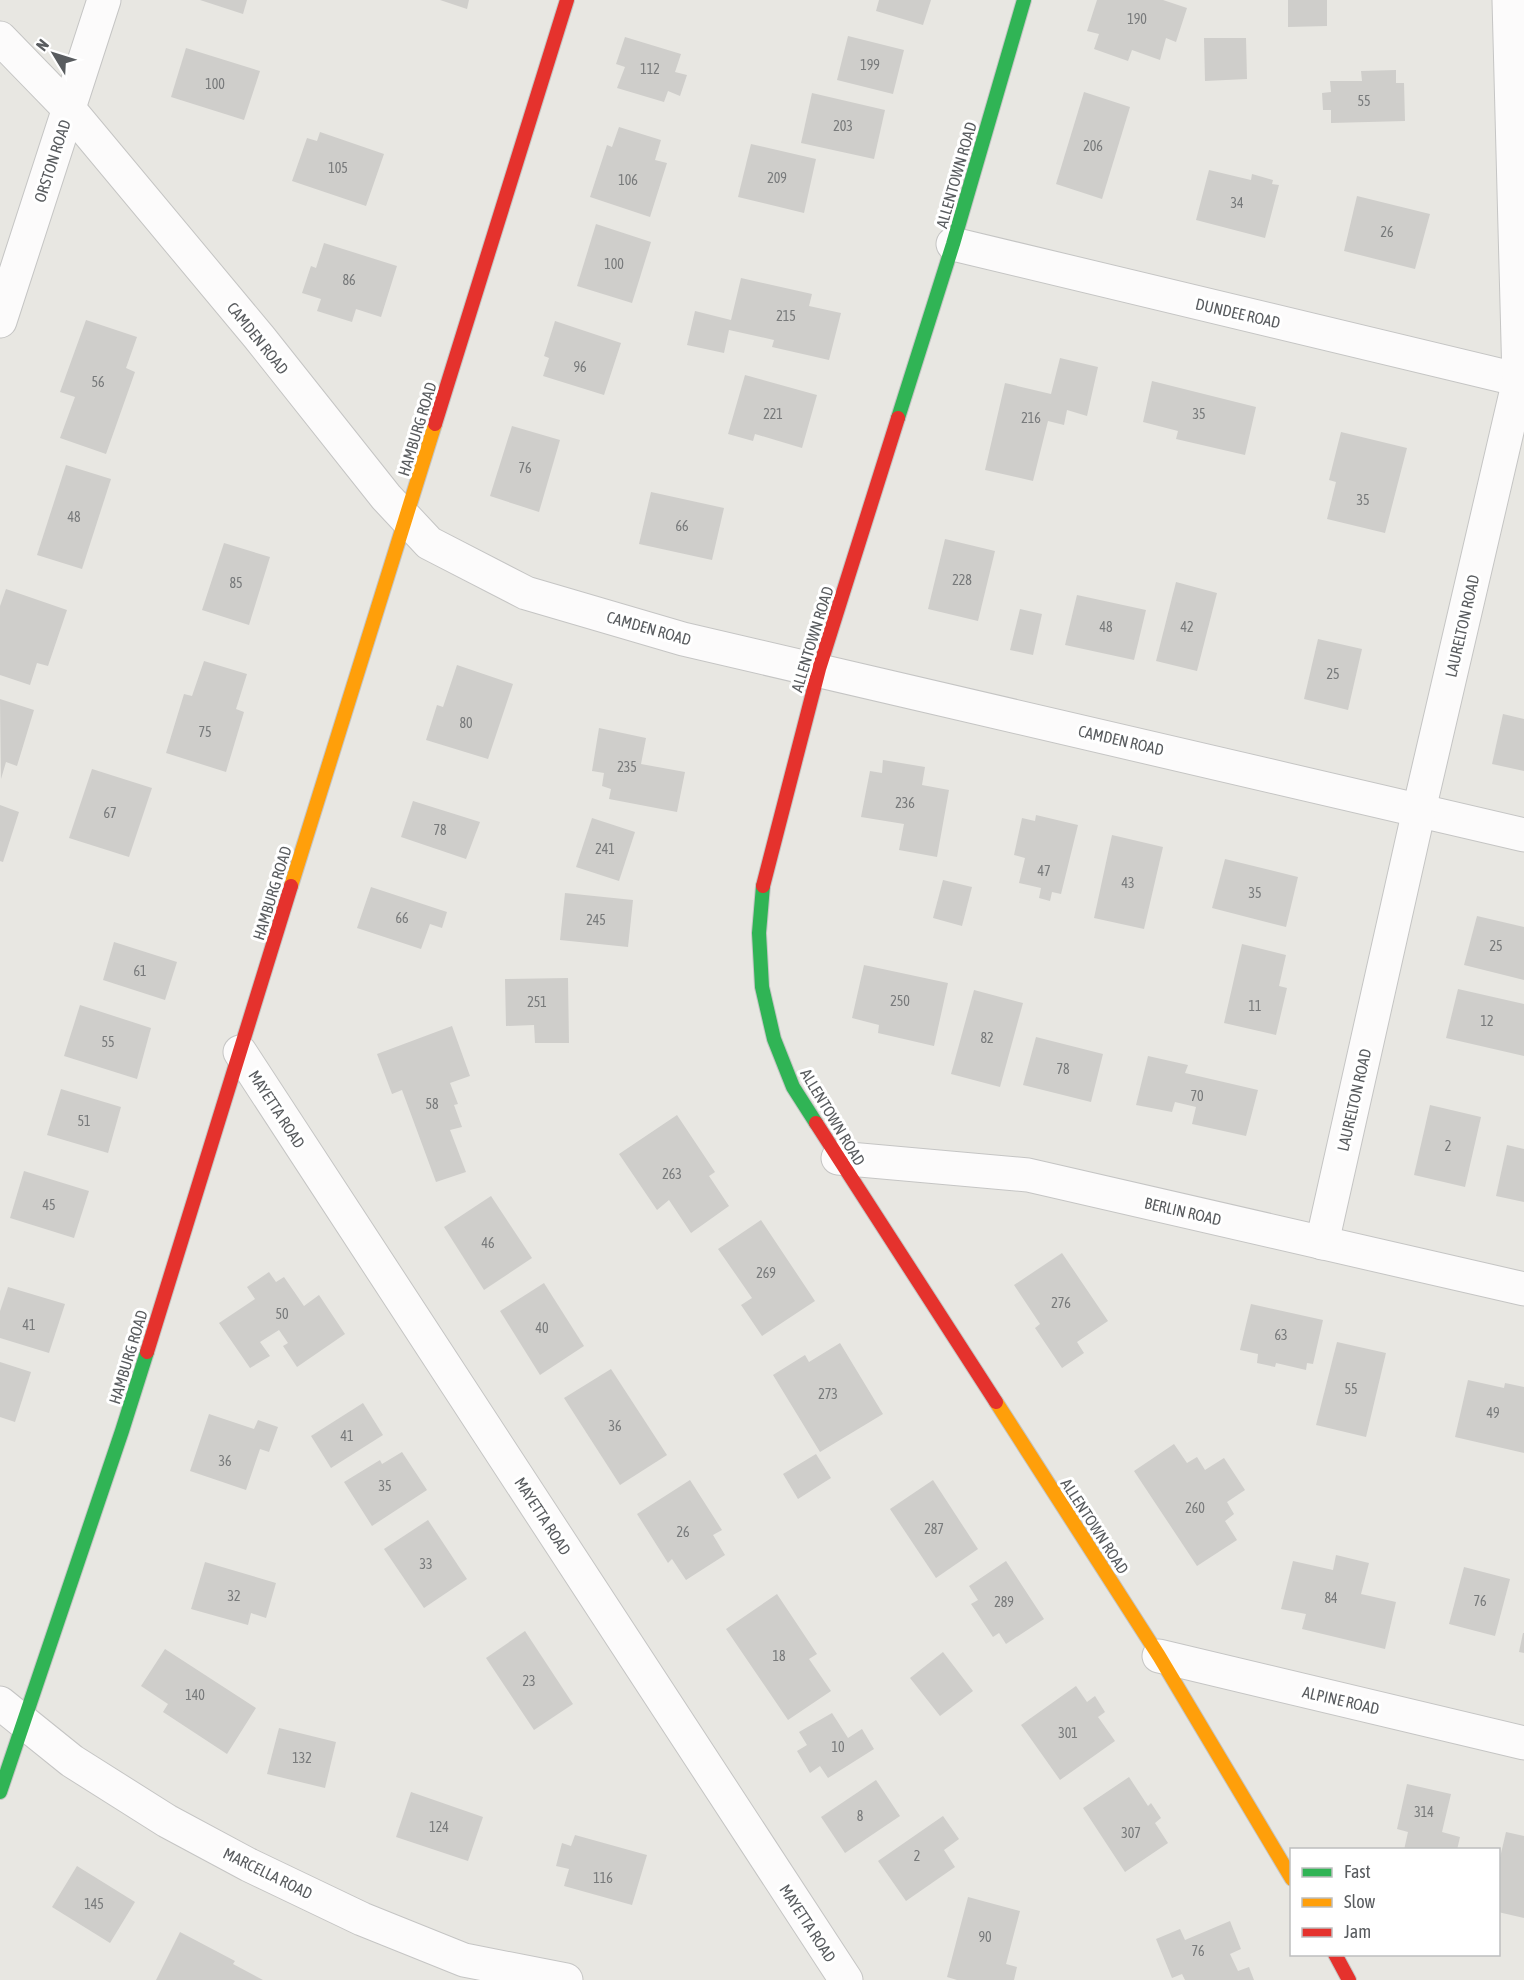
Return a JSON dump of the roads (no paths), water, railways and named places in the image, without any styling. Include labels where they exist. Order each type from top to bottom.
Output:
[{"type":"street","name":"ORSTON ROAD","points":[[0,321],[104,0]]},
{"type":"street","name":"HAMBURG ROAD","points":[[0,1792],[12,1713],[122,1431],[567,0]]},
{"type":"street","name":"ALLENTOWN ROAD","points":[[1024,0],[953,244],[819,669],[763,881],[759,933],[762,987],[774,1039],[793,1087],[1159,1656],[1290,1876]]},
{"type":"street","name":"LAURELTON ROAD","points":[[1322,1243],[1419,810],[1521,381],[1509,0]]},
{"type":"street","name":"CAMDEN ROAD","points":[[0,38],[69,109],[259,337],[386,497],[429,543],[525,593],[683,639],[1524,835]]},
{"type":"street","name":"DUNDEE ROAD","points":[[953,244],[1521,381]]},
{"type":"street","name":"MAYETTA ROAD","points":[[240,1052],[846,1980]]},
{"type":"street","name":"BERLIN ROAD","points":[[838,1158],[1028,1175],[1524,1289]]},
{"type":"street","name":"ALPINE ROAD","points":[[1159,1656],[1524,1743]]},
{"type":"street","name":"MARCELLA ROAD","points":[[12,1713],[72,1761],[167,1821],[362,1919],[464,1960],[566,1980]]},
{"type":"street","points":[[1336,1956],[1349,1980]]}]
